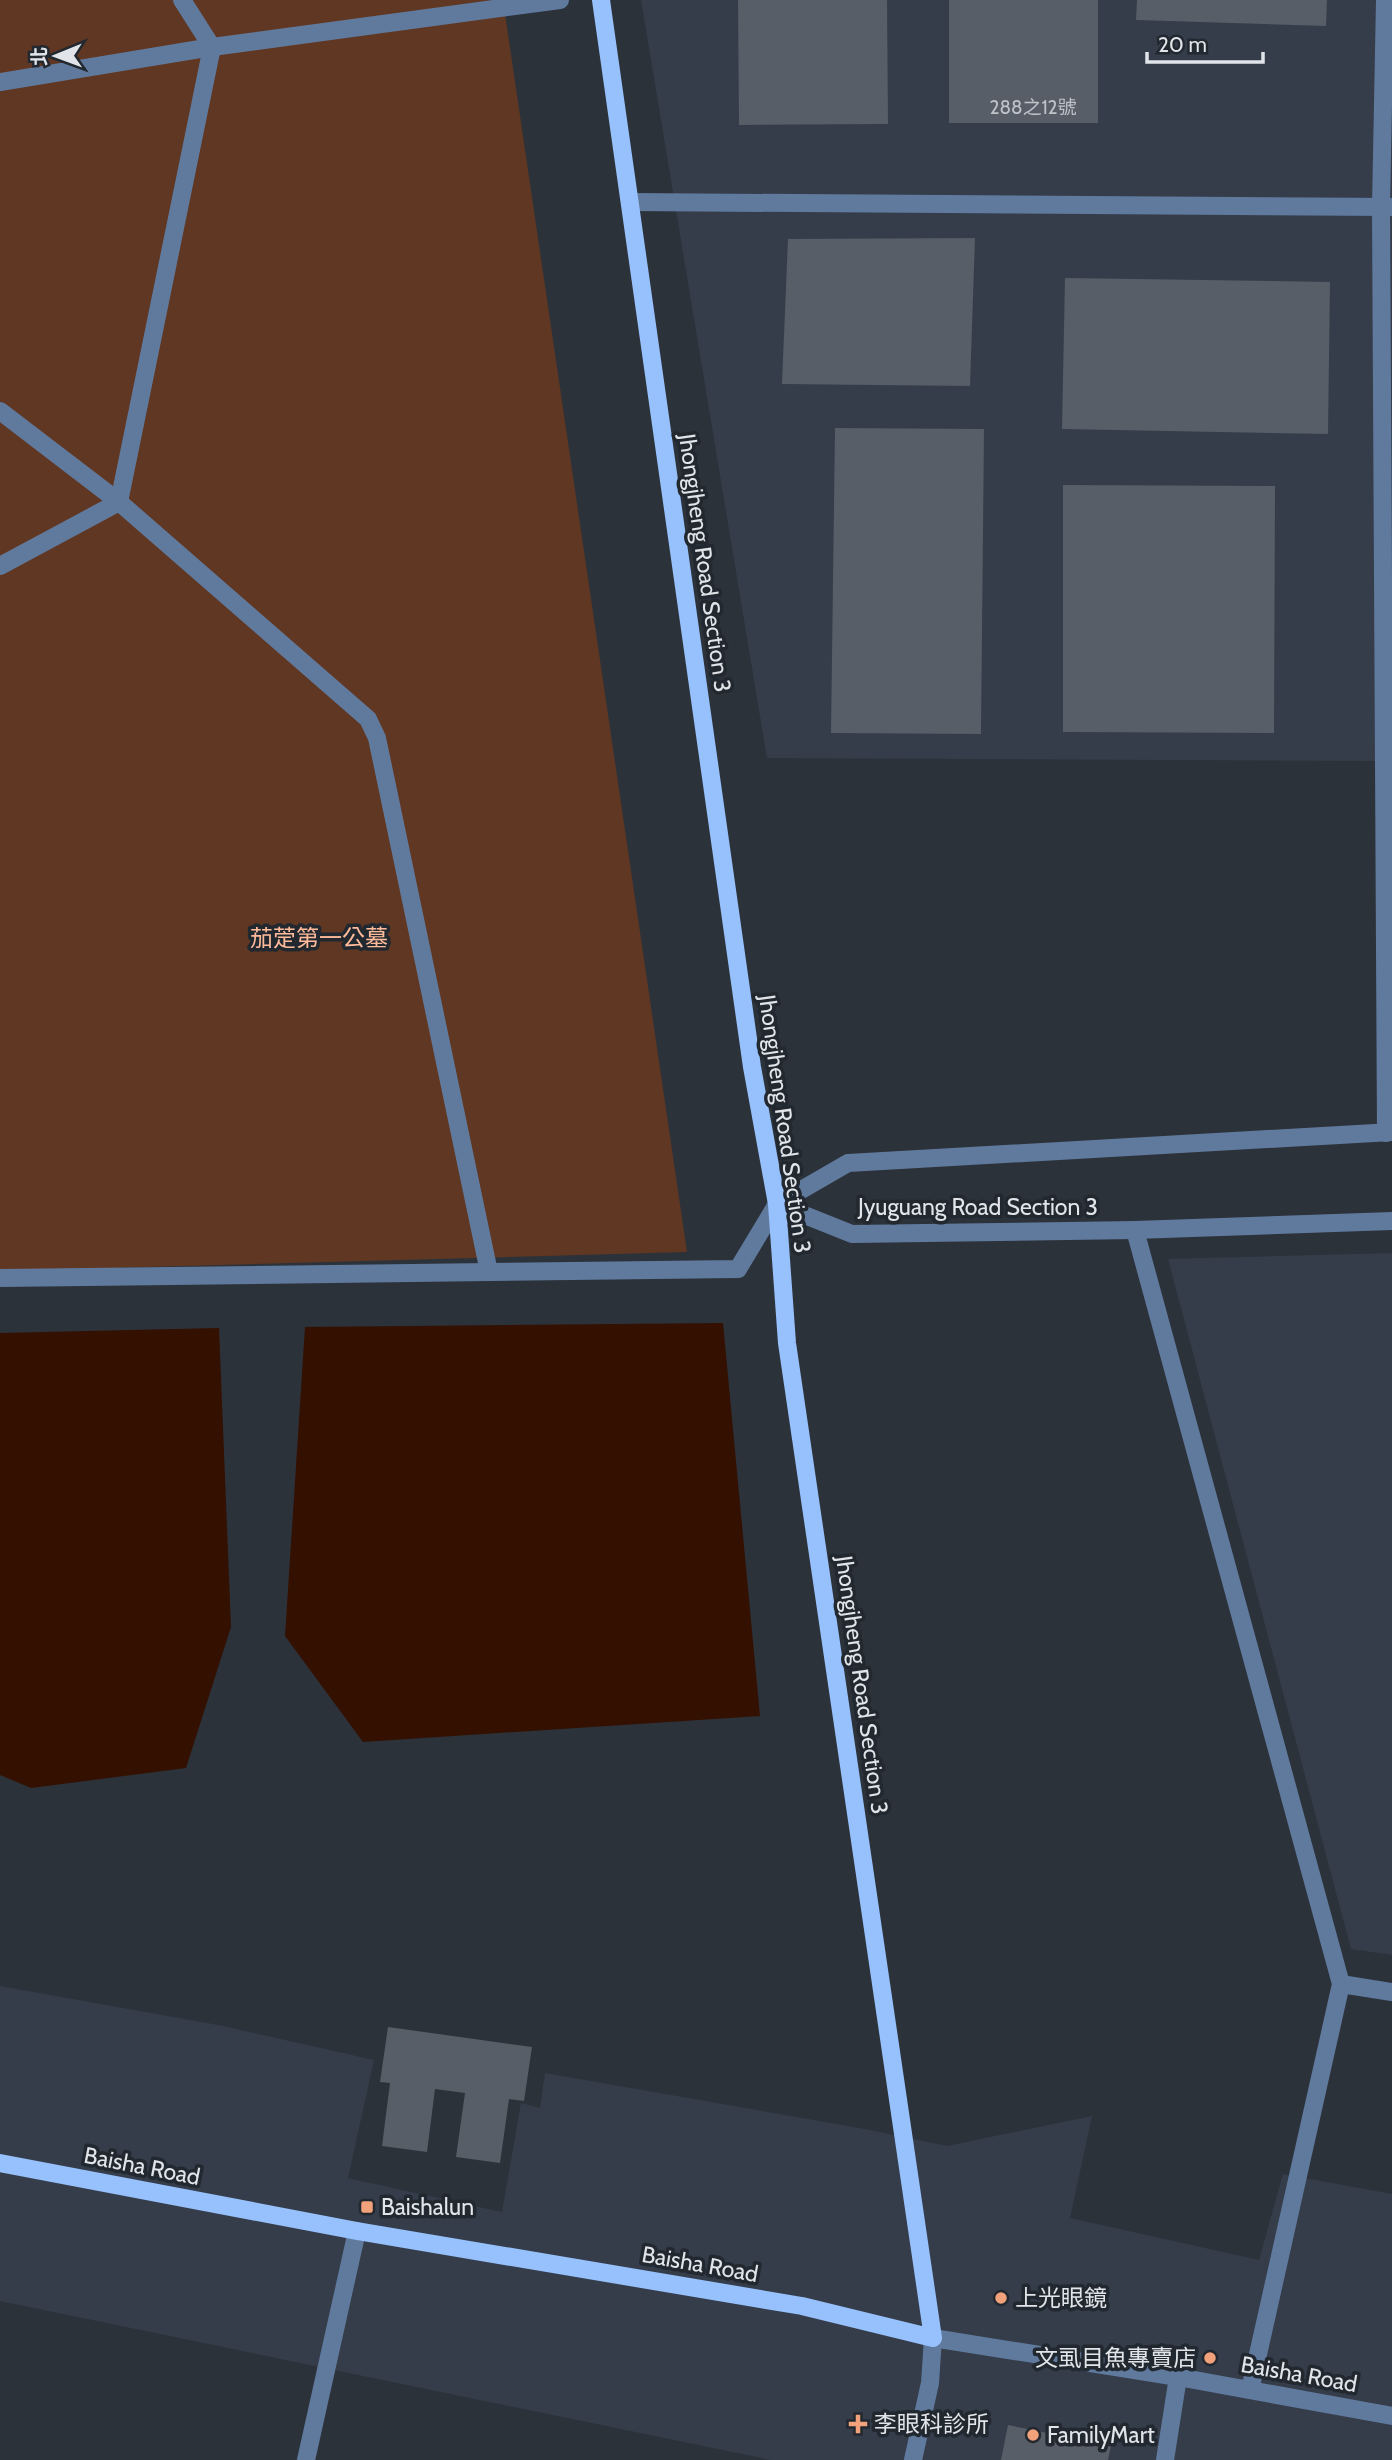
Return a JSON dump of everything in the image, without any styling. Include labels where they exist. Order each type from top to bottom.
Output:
[{"type":"main road","name":"Jhongjheng Road Section 3","points":[[601,0],[752,1067],[777,1204],[787,1343],[933,2338]]},
{"type":"main road","name":"Baisha Road","points":[[0,2163],[356,2231],[802,2306],[933,2338]]},
{"type":"street","points":[[119,502],[212,47],[182,0]]},
{"type":"street","points":[[0,82],[212,47],[560,0]]},
{"type":"street","points":[[1385,0],[1389,1132]]},
{"type":"street","points":[[630,202],[1387,207]]},
{"type":"street","points":[[0,411],[119,502],[368,719],[377,738],[489,1272]]},
{"type":"street","points":[[0,566],[119,502]]},
{"type":"street","name":"Jyuguang Road Section 3","points":[[777,1204],[848,1163],[1389,1132]]},
{"type":"street","points":[[0,1278],[738,1269],[777,1204]]},
{"type":"street","name":"Jyuguang Road Section 3","points":[[777,1204],[852,1234],[1135,1230],[1392,1221]]},
{"type":"street","points":[[1135,1230],[1341,1984],[1250,2390]]},
{"type":"street","points":[[1341,1984],[1392,1992]]},
{"type":"street","points":[[306,2460],[356,2231]]},
{"type":"street","points":[[913,2460],[930,2383],[933,2338]]},
{"type":"street","name":"Baisha Road","points":[[933,2338],[1178,2377],[1392,2416]]},
{"type":"street","points":[[1165,2460],[1178,2377]]},
{"type":"shaded area","points":[[641,0],[1392,0],[1392,761],[767,758]]},
{"type":"shaded area","points":[[1392,1253],[1392,1955],[1351,1949],[1168,1259]]},
{"type":"shaded area","points":[[723,1323],[760,1716],[363,1742],[285,1636],[305,1327]]},
{"type":"shaded area","points":[[219,1328],[231,1627],[186,1768],[31,1788],[0,1775],[0,1333]]},
{"type":"shaded area","points":[[0,1986],[218,2025],[374,2060],[348,2178],[502,2212],[521,2103],[540,2108],[545,2073],[947,2146],[1092,2116],[1070,2218],[1259,2260],[1283,2174],[1392,2194],[1392,2460],[771,2460],[0,2301]]},
{"type":"green space","name":"茄萣第一公墓","points":[[0,0],[503,0],[687,1252],[0,1271]]},
{"type":"building","points":[[738,0],[887,0],[888,124],[739,125]]},
{"type":"building","points":[[949,0],[1098,0],[1098,123],[949,123]]},
{"type":"building","points":[[1137,0],[1327,0],[1326,26],[1136,20]]},
{"type":"building","points":[[975,238],[970,386],[782,384],[788,239]]},
{"type":"building","points":[[1065,278],[1330,282],[1328,434],[1062,429]]},
{"type":"building","points":[[835,428],[984,429],[981,734],[831,733]]},
{"type":"building","points":[[1063,485],[1275,486],[1274,733],[1063,732]]},
{"type":"building","points":[[388,2027],[532,2047],[524,2101],[509,2099],[500,2163],[456,2157],[465,2093],[435,2089],[427,2152],[382,2146],[390,2083],[380,2082]]},
{"type":"building","name":"FamilyMart","points":[[1008,2425],[1111,2446],[1108,2460],[1001,2460]]},
{"type":"place","name":"Baishalun","points":[[367,2207]]},
{"type":"place","name":"上光眼鏡","points":[[1001,2298]]},
{"type":"place","name":"文虱目魚專賣店","points":[[1210,2358]]},
{"type":"place","name":"李眼科診所","points":[[858,2424]]},
{"type":"place","name":"FamilyMart","points":[[1033,2435]]}]
